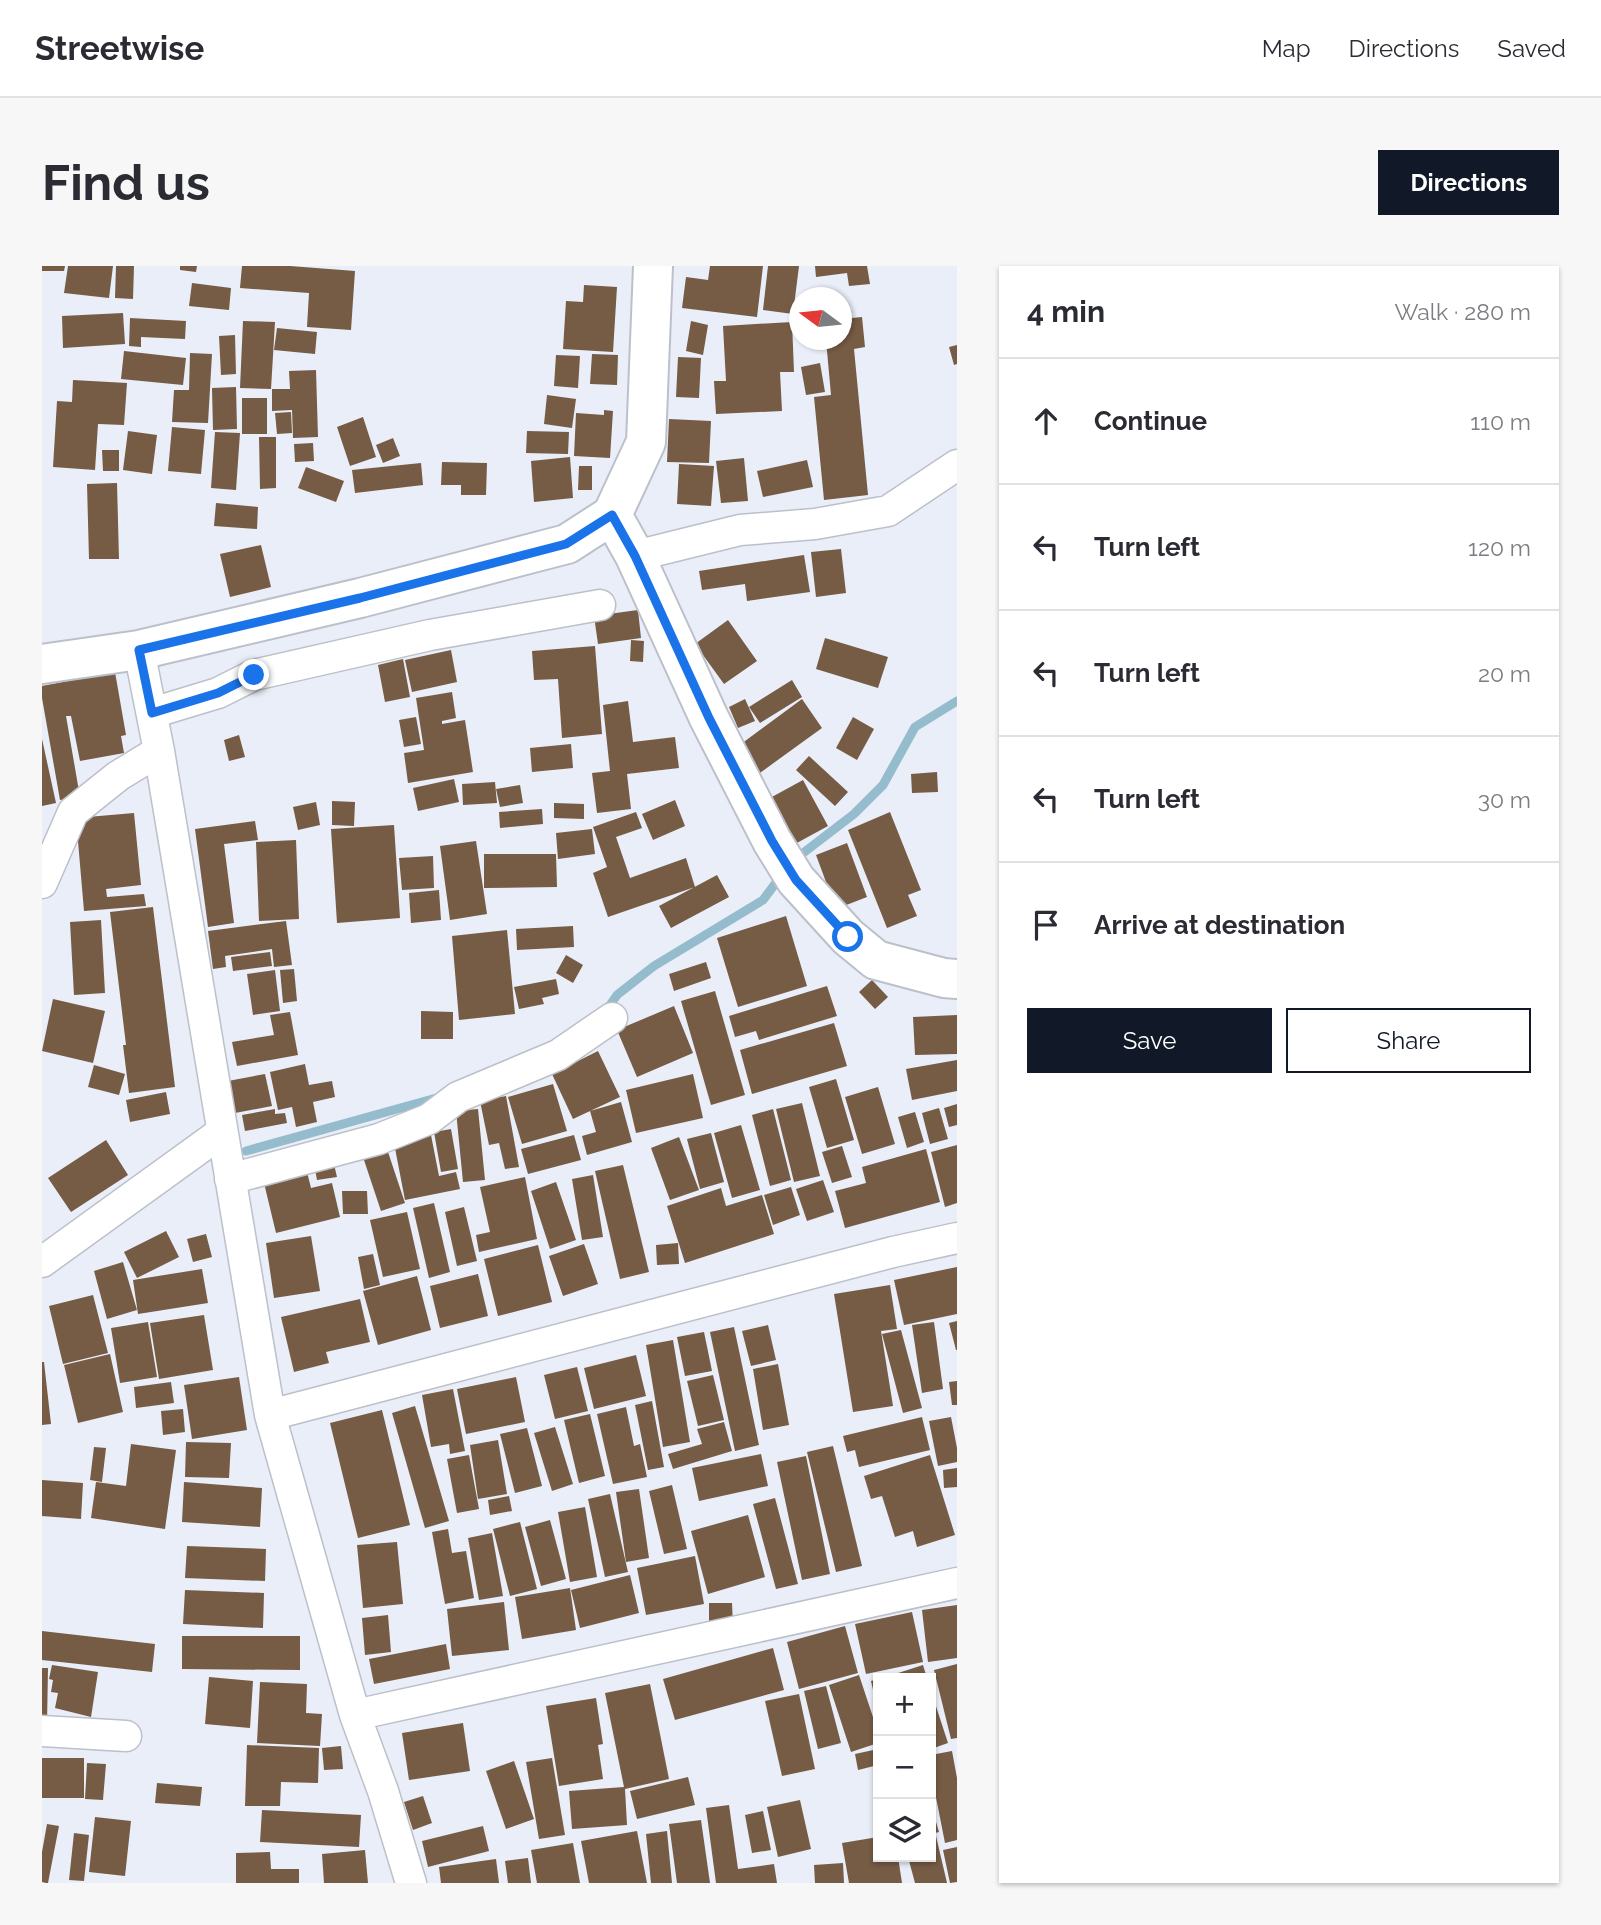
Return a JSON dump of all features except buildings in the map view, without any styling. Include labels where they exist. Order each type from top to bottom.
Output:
[{"type":"street","points":[[42,664],[139,650],[360,598],[566,544],[612,515],[646,442],[653,266]]},
{"type":"street","points":[[635,556],[740,530],[815,524],[888,510],[957,465]]},
{"type":"street","points":[[612,515],[635,556],[709,718],[772,841],[796,880],[848,937],[876,960],[957,979]]},
{"type":"street","points":[[152,713],[218,693],[254,675],[430,635],[600,605]]},
{"type":"street","points":[[139,650],[159,751],[270,1415],[355,1715],[383,1791],[411,1883]]},
{"type":"street","points":[[42,883],[73,812],[118,776],[159,751]]},
{"type":"street","points":[[230,1179],[379,1139],[429,1119],[458,1097],[558,1055],[612,1018]]},
{"type":"street","points":[[42,1262],[222,1132]]},
{"type":"street","points":[[270,1415],[893,1252],[957,1238]]},
{"type":"street","points":[[355,1715],[957,1583]]},
{"type":"street","points":[[42,1731],[126,1736]]},
{"type":"waterway","points":[[794,860],[854,814],[883,785],[915,727],[957,701]]},
{"type":"waterway","points":[[606,1011],[617,995],[654,966],[763,900],[781,876]]},
{"type":"waterway","points":[[246,1151],[440,1097]]},
{"type":"route","points":[[254,675],[218,693],[152,713],[139,650],[360,598],[566,544],[612,515],[635,556],[709,718],[772,841],[796,880],[848,937]]}]
